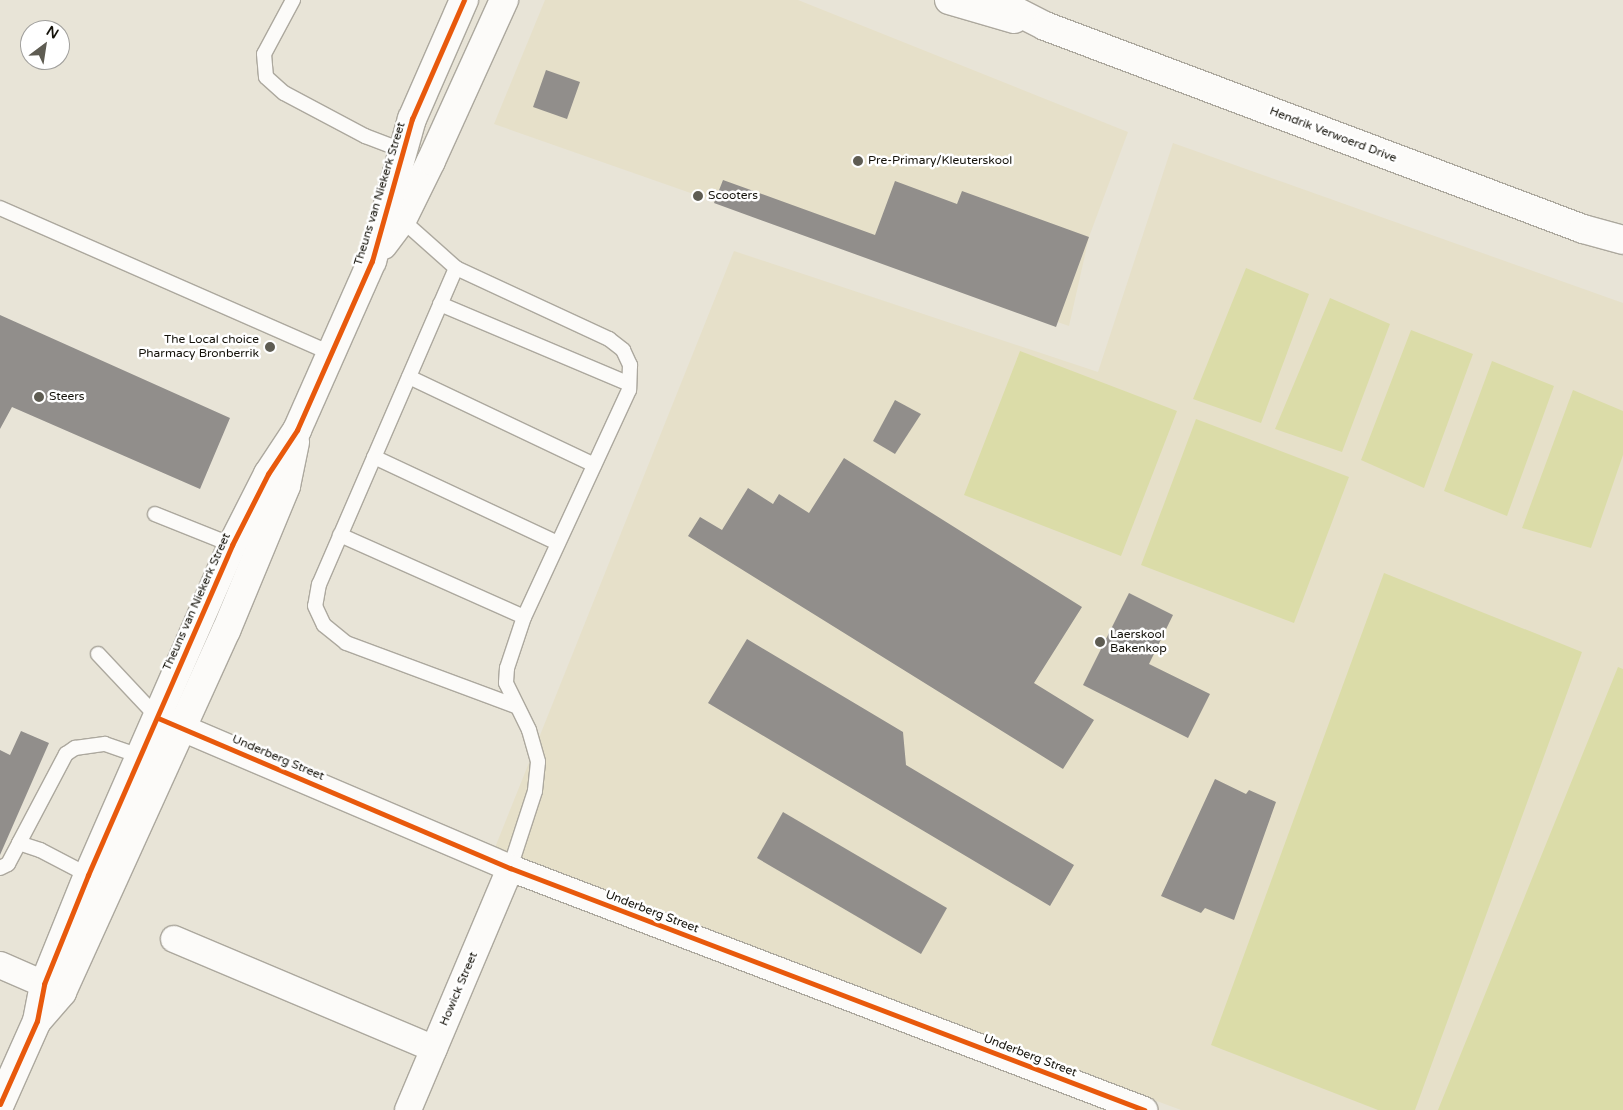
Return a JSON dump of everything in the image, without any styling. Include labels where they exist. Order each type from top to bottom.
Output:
[{"type":"street","name":"Theuns van Niekerk Street","points":[[53,988],[88,875],[140,756],[170,723],[232,545],[268,474],[297,430],[372,261],[402,150],[464,0]]},
{"type":"street","name":"Theuns van Niekerk Street","points":[[372,261],[402,220],[504,0]]},
{"type":"street","name":"Hendrik Verwoerd Drive","points":[[949,0],[976,10],[1044,26]]},
{"type":"street","name":"Hendrik Verwoerd Drive","points":[[994,0],[1044,26],[1583,229],[1623,240]]},
{"type":"street","name":"Theuns van Niekerk Street","points":[[0,1104],[170,723],[265,540],[286,486],[297,430]]},
{"type":"street","name":"Underberg Street","points":[[170,723],[510,868],[1144,1110]]},
{"type":"street","name":"Howick Street","points":[[408,1110],[510,868]]},
{"type":"street","points":[[174,939],[434,1049]]},
{"type":"street","points":[[0,965],[53,988]]},
{"type":"lane","points":[[293,0],[264,54],[266,77],[284,93],[357,132],[402,150]]},
{"type":"lane","points":[[0,208],[330,353]]},
{"type":"lane","points":[[402,220],[456,268],[609,339],[623,350],[630,365],[629,384],[524,617],[507,668],[506,683],[515,706],[529,730],[538,762],[535,792],[510,868]]},
{"type":"lane","points":[[456,268],[319,584],[315,606],[324,625],[346,643],[515,706]]},
{"type":"lane","points":[[440,304],[629,384]]},
{"type":"lane","points":[[409,377],[594,465]]},
{"type":"lane","points":[[374,457],[558,543]]},
{"type":"lane","points":[[155,514],[232,545]]},
{"type":"lane","points":[[340,535],[524,617]]},
{"type":"lane","points":[[98,654],[170,723]]},
{"type":"lane","points":[[0,868],[8,864],[66,754],[75,748],[105,744],[140,756]]},
{"type":"lane","points":[[19,843],[40,850],[88,875]]},
{"type":"shaded area","name":"Pre-Primary/Kleuterskool","points":[[545,0],[798,0],[1128,132],[1089,237],[1069,326],[494,124]]},
{"type":"shaded area","name":"Laerskool Bakenkop","points":[[1173,143],[1623,303],[1623,1110],[1181,1110],[492,855],[734,251],[1098,372]]},
{"type":"green space","points":[[1246,268],[1309,294],[1261,423],[1193,399]]},
{"type":"green space","points":[[1330,298],[1390,324],[1342,452],[1275,429]]},
{"type":"green space","points":[[1411,330],[1473,354],[1424,488],[1361,460]]},
{"type":"green space","points":[[1020,351],[1177,411],[1121,556],[964,495]]},
{"type":"green space","points":[[1492,361],[1554,386],[1507,516],[1444,491]]},
{"type":"green space","points":[[1573,390],[1623,411],[1623,455],[1591,548],[1522,528]]},
{"type":"green space","points":[[1196,419],[1349,477],[1294,623],[1141,565]]},
{"type":"green space","points":[[1384,573],[1582,652],[1415,1110],[1378,1110],[1211,1045]]},
{"type":"green space","points":[[1618,667],[1623,669],[1623,1110],[1438,1110]]},
{"type":"building","points":[[546,70],[580,82],[567,119],[533,107]]},
{"type":"building","points":[[723,180],[875,235],[895,181],[957,204],[962,191],[1089,237],[1056,327],[714,203]]},
{"type":"building","points":[[0,315],[230,418],[200,489],[12,407],[0,429]]},
{"type":"building","points":[[895,400],[921,414],[895,454],[873,441]]},
{"type":"building","name":"Laerskool Bakenkop","points":[[844,458],[1082,607],[1034,683],[1094,720],[1063,769],[688,536],[700,517],[722,530],[748,488],[773,504],[779,494],[809,513]]},
{"type":"building","points":[[1129,593],[1173,615],[1149,664],[1210,694],[1188,738],[1083,685]]},
{"type":"building","points":[[747,639],[903,732],[906,765],[1074,865],[1050,906],[708,703]]},
{"type":"building","points":[[21,731],[49,743],[0,855],[0,750],[10,755]]},
{"type":"building","points":[[1215,779],[1246,794],[1249,790],[1276,802],[1234,920],[1205,908],[1201,913],[1161,896]]},
{"type":"building","points":[[783,812],[947,908],[921,954],[757,858]]},
{"type":"cycle path","points":[[0,1104],[37,1021],[44,984],[88,875],[232,545],[268,474],[297,430],[372,261],[412,119],[464,0]]},
{"type":"cycle path","points":[[158,718],[510,868],[1144,1110]]},
{"type":"place","name":"Pre-Primary/Kleuterskool","points":[[858,161]]},
{"type":"place","name":"Scooters","points":[[698,196]]},
{"type":"place","name":"The Local choice Pharmacy Bronberrik","points":[[270,347]]},
{"type":"place","name":"Steers","points":[[39,397]]},
{"type":"place","name":"Laerskool Bakenkop","points":[[1100,642]]}]
